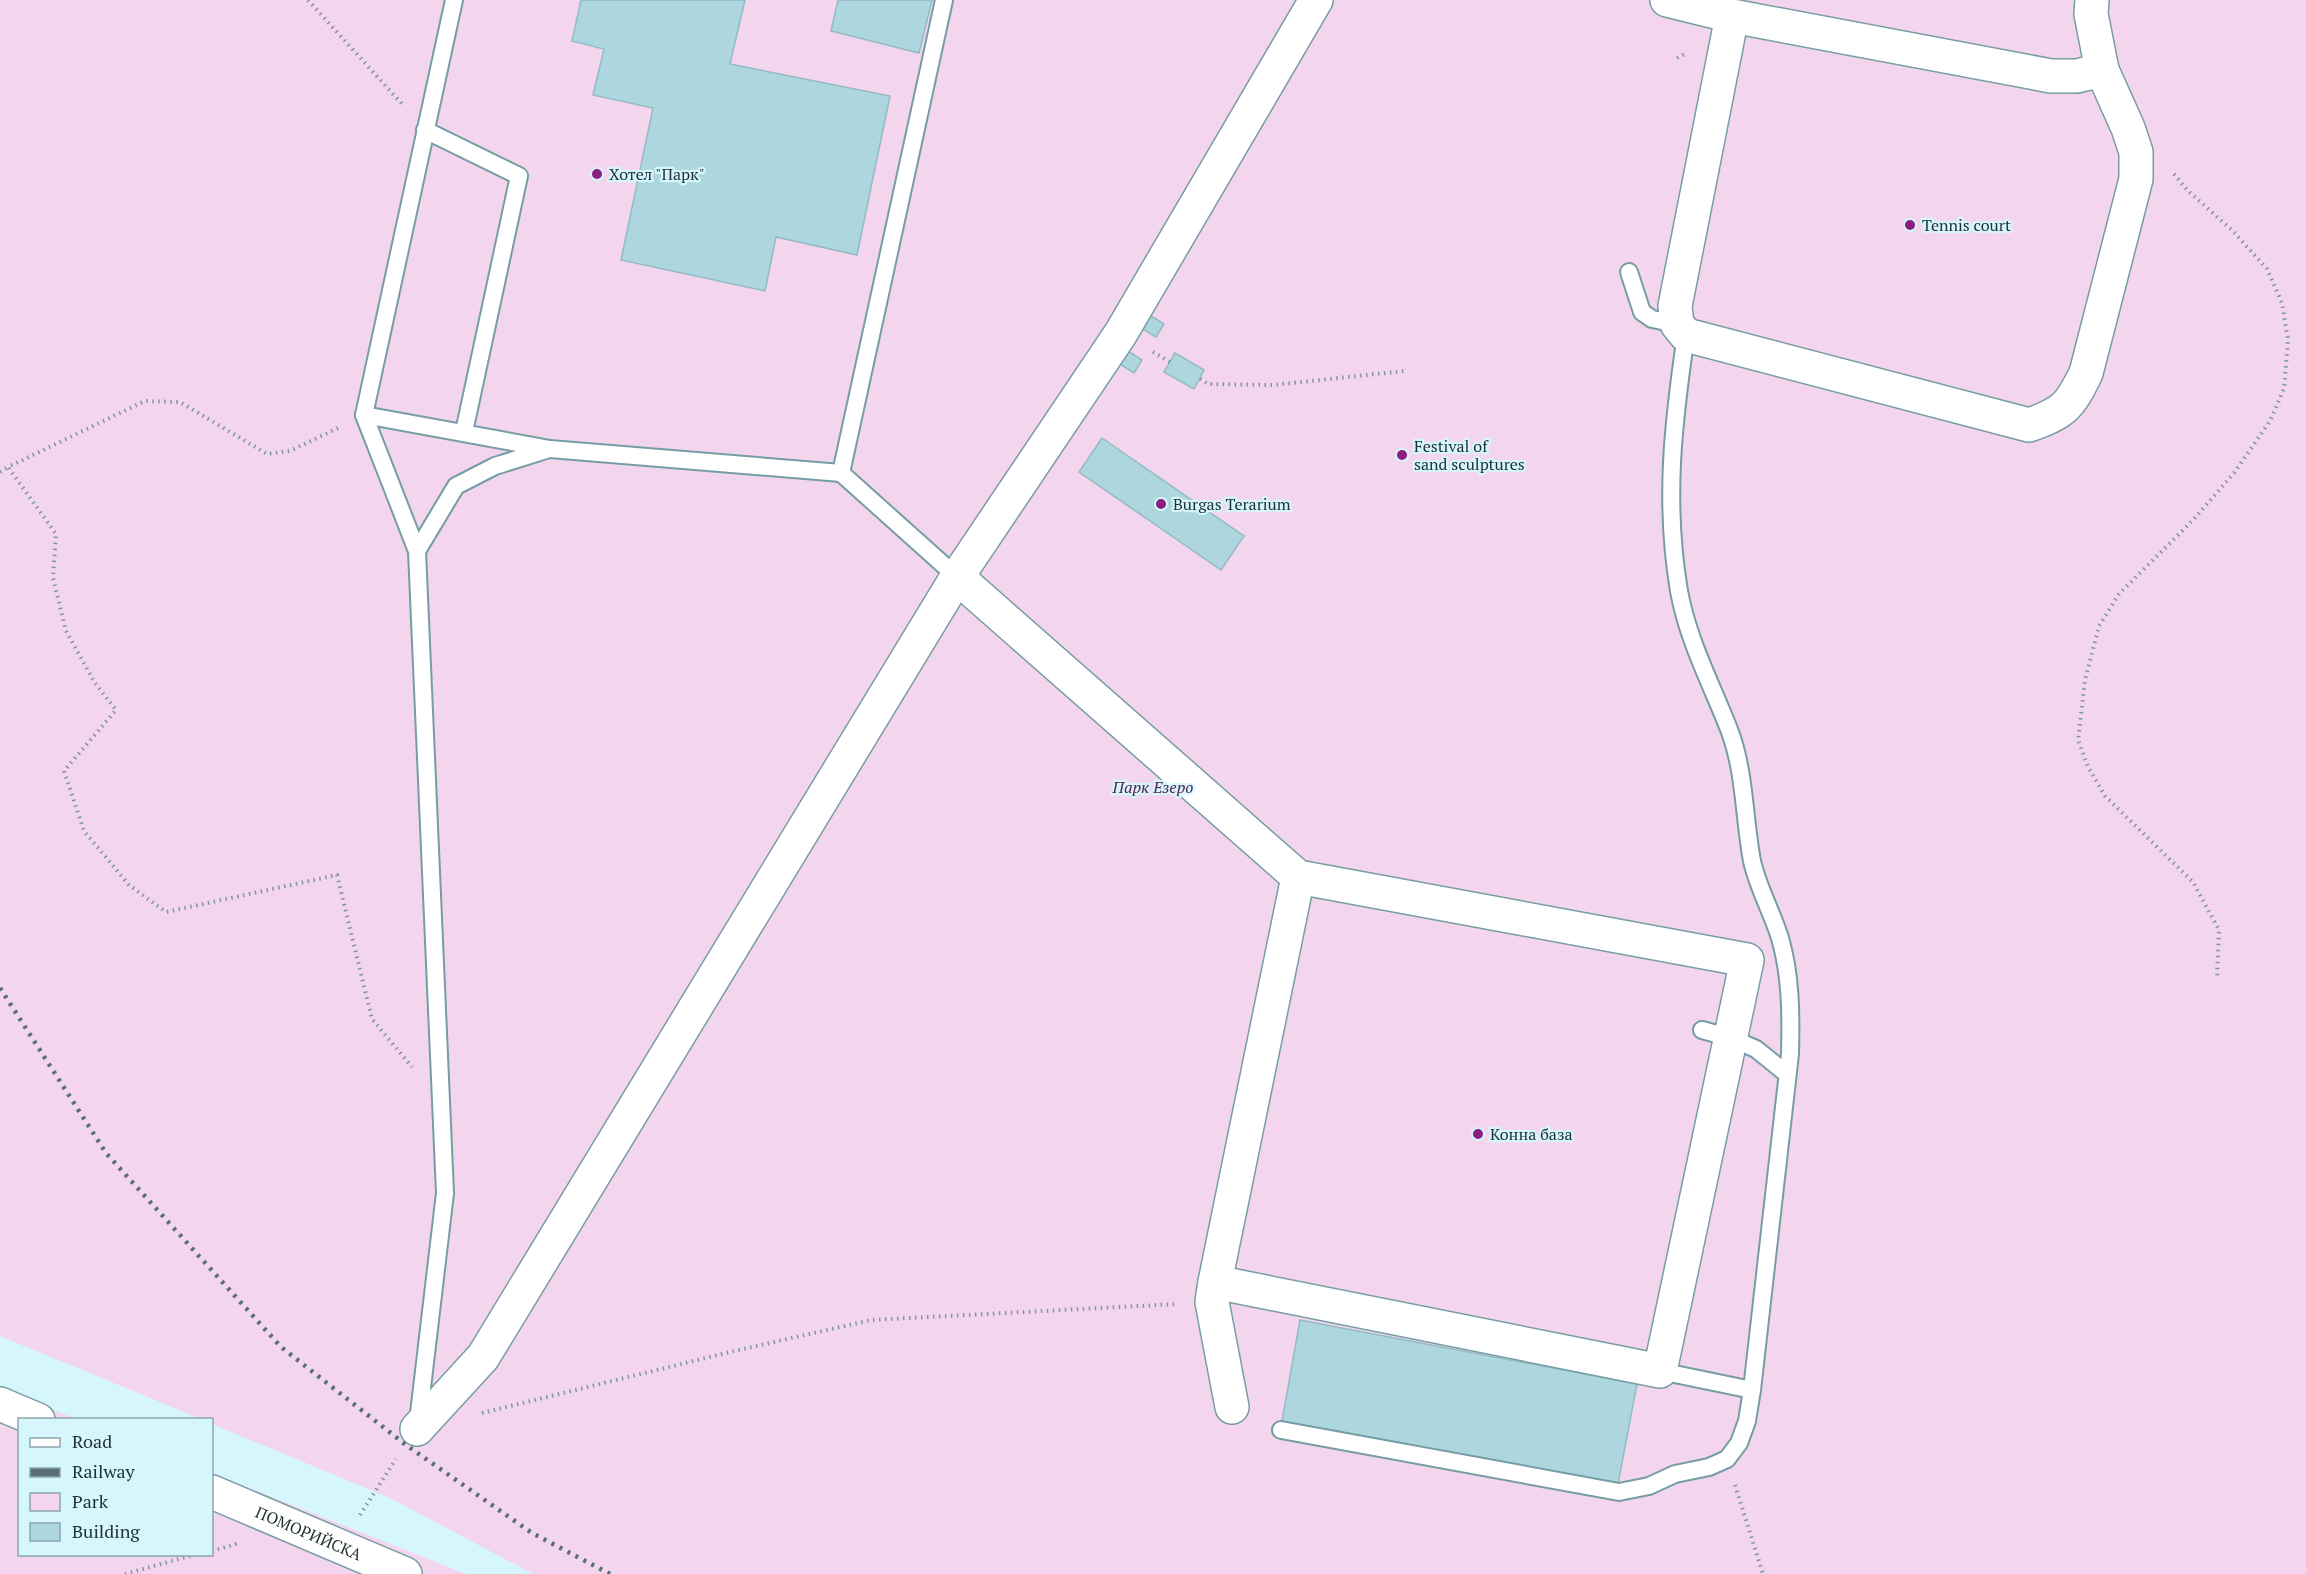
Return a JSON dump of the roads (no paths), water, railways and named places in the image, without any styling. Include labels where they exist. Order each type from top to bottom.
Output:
[{"type":"street","points":[[417,1429],[483,1357],[957,577],[1121,333],[1316,0]]},
{"type":"street","points":[[1732,16],[1675,306],[1682,329],[2029,425],[2052,417],[2072,401],[2086,373],[2136,179],[2136,152],[2128,128],[2102,70],[2091,14],[2092,0]]},
{"type":"street","points":[[1671,1],[1732,16],[2051,76],[2077,76],[2102,70]]},
{"type":"street","points":[[957,577],[1298,877],[1747,960],[1717,1034],[1660,1371],[1214,1292]]},
{"type":"street","points":[[1232,1407],[1214,1292],[1298,877]]},
{"type":"street","points":[[0,1404],[35,1418]]},
{"type":"street","name":"ПОМОРИЙСКА","points":[[213,1492],[340,1546],[391,1571]]},
{"type":"lane","points":[[417,1429],[445,1193],[417,551],[364,415],[454,0]]},
{"type":"lane","points":[[841,473],[944,0]]},
{"type":"lane","points":[[425,130],[519,176],[464,432]]},
{"type":"lane","points":[[1281,1430],[1619,1492],[1648,1486],[1675,1474],[1709,1467],[1727,1459],[1739,1443],[1747,1421],[1787,1074],[1791,1019],[1789,979],[1779,937],[1764,900],[1753,862],[1741,773],[1730,733],[1698,659],[1680,593],[1670,516],[1671,456],[1682,329],[1652,319],[1642,312],[1629,272]]},
{"type":"lane","points":[[364,415],[550,449],[841,473],[957,577]]},
{"type":"lane","points":[[417,551],[456,486],[495,466],[550,449]]},
{"type":"lane","points":[[1717,1034],[1756,1049],[1787,1074]]},
{"type":"lane","points":[[1660,1371],[1752,1390]]},
{"type":"railway","points":[[0,988],[106,1153],[281,1347],[406,1445],[532,1533],[610,1574]]},
{"type":"place","name":"Хотел \"Парк\"","points":[[597,174]]},
{"type":"place","name":"Tennis court","points":[[1910,225]]},
{"type":"place","name":"Festival of sand sculptures","points":[[1402,455]]},
{"type":"place","name":"Burgas Terarium","points":[[1161,504]]},
{"type":"place","name":"Конна база","points":[[1478,1134]]},
{"type":"park label","name":"Парк Езеро","points":[[1153,787]]}]
